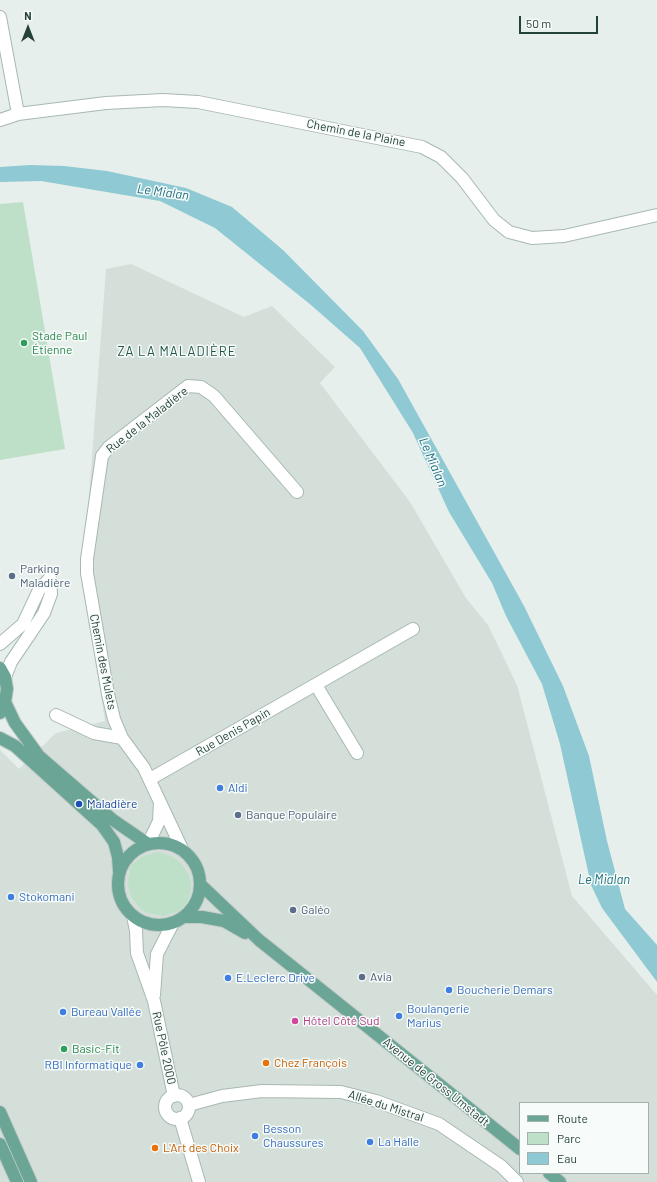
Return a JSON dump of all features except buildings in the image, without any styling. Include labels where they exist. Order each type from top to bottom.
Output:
[{"type":"main road","points":[[0,714],[6,702],[7,690],[2,672]]},
{"type":"main road","points":[[6,702],[15,724],[39,756],[113,820],[148,844]]},
{"type":"main road","points":[[0,738],[15,746],[102,825],[114,842],[118,857],[118,892],[121,901],[133,916],[145,923],[159,925],[173,923],[184,917],[196,902],[200,884],[196,865],[183,851],[166,844],[148,844],[130,854],[119,871]]},
{"type":"main road","name":"Avenue de Gross Umstadt","points":[[200,884],[259,940],[519,1148]]},
{"type":"main road","name":"Avenue de Gross Umstadt","points":[[184,917],[202,917],[224,921],[259,940]]},
{"type":"main road","points":[[0,1112],[31,1182]]},
{"type":"main road","points":[[0,1144],[17,1182]]},
{"type":"main road","points":[[550,1174],[560,1182]]},
{"type":"street","points":[[0,17],[18,114]]},
{"type":"street","name":"Chemin de la Plaine","points":[[0,120],[18,114],[106,103],[163,100],[198,102],[422,147],[441,157],[462,178],[494,220],[509,232],[532,238],[564,236],[657,215]]},
{"type":"street","name":"Rue de la Maladière","points":[[87,558],[102,456],[109,447],[188,386],[201,387],[214,396],[298,492]]},
{"type":"street","name":"Chemin des Mulets","points":[[87,558],[87,573],[108,694],[114,719],[122,738],[150,779],[183,851]]},
{"type":"street","points":[[0,644],[23,624],[39,590],[50,578],[51,594],[44,613],[11,662],[2,672]]},
{"type":"street","name":"Rue Denis Papin","points":[[150,779],[413,629]]},
{"type":"street","points":[[316,684],[357,753]]},
{"type":"street","points":[[56,715],[94,733],[122,738]]},
{"type":"street","name":"Chemin des Mulets","points":[[148,844],[159,820],[160,801]]},
{"type":"street","name":"Rue Pôle 2000","points":[[133,916],[137,953],[154,1001],[174,1096]]},
{"type":"street","name":"Rue Pôle 2000","points":[[154,1001],[156,954],[173,923]]},
{"type":"street","name":"Allée du Mistral","points":[[189,1105],[222,1096],[262,1091],[341,1092],[376,1101],[439,1124],[502,1166],[518,1182]]},
{"type":"street","points":[[174,1096],[184,1097],[189,1105],[187,1113],[180,1118],[172,1118],[167,1112],[166,1108],[168,1100],[174,1096]]},
{"type":"street","points":[[180,1118],[199,1182]]},
{"type":"shaded area","points":[[131,264],[244,317],[272,306],[335,367],[320,383],[410,502],[466,598],[488,625],[517,685],[572,896],[657,995],[657,1182],[0,1182],[0,750],[19,769],[56,733],[105,721],[83,577],[106,269]]},
{"type":"green space","name":"Stade Paul Étienne","points":[[23,202],[65,449],[0,460],[0,204]]},
{"type":"green space","points":[[158,852],[171,856],[181,863],[189,875],[191,883],[191,890],[187,903],[179,911],[164,916],[147,913],[141,909],[132,898],[128,880],[131,865],[143,856]]},
{"type":"water","name":"Le Mialan","points":[[30,165],[64,166],[107,171],[186,188],[232,207],[283,250],[363,331],[398,379],[524,606],[563,686],[589,756],[607,841],[625,909],[657,945],[657,982],[602,908],[591,885],[560,744],[542,684],[506,616],[492,583],[449,512],[413,433],[360,348],[311,305],[215,228],[160,201],[41,181],[0,182],[0,167]]},
{"type":"place","name":"Stade Paul Étienne","points":[[24,343]]},
{"type":"place","name":"Parking Maladière","points":[[12,576]]},
{"type":"place","name":"Aldi","points":[[220,788]]},
{"type":"place","name":"Maladière","points":[[79,804]]},
{"type":"place","name":"Banque Populaire","points":[[238,815]]},
{"type":"place","name":"Stokomani","points":[[11,897]]},
{"type":"place","name":"Galéo","points":[[293,910]]},
{"type":"place","name":"Avia","points":[[362,977]]},
{"type":"place","name":"E.Leclerc Drive","points":[[228,978]]},
{"type":"place","name":"Boucherie Demars","points":[[449,990]]},
{"type":"place","name":"Bureau Vallée","points":[[63,1012]]},
{"type":"place","name":"Boulangerie Marius","points":[[399,1016]]},
{"type":"place","name":"Hôtel Côté Sud","points":[[295,1021]]},
{"type":"place","name":"Basic-Fit","points":[[64,1049]]},
{"type":"place","name":"Chez François","points":[[266,1063]]},
{"type":"place","name":"RBI Informatique","points":[[140,1065]]},
{"type":"place","name":"Besson Chaussures","points":[[255,1136]]},
{"type":"place","name":"La Halle","points":[[370,1142]]},
{"type":"place","name":"L'Art des Choix","points":[[155,1148]]},
{"type":"district","name":"ZA LA MALADIÈRE","points":[[177,352]]}]
